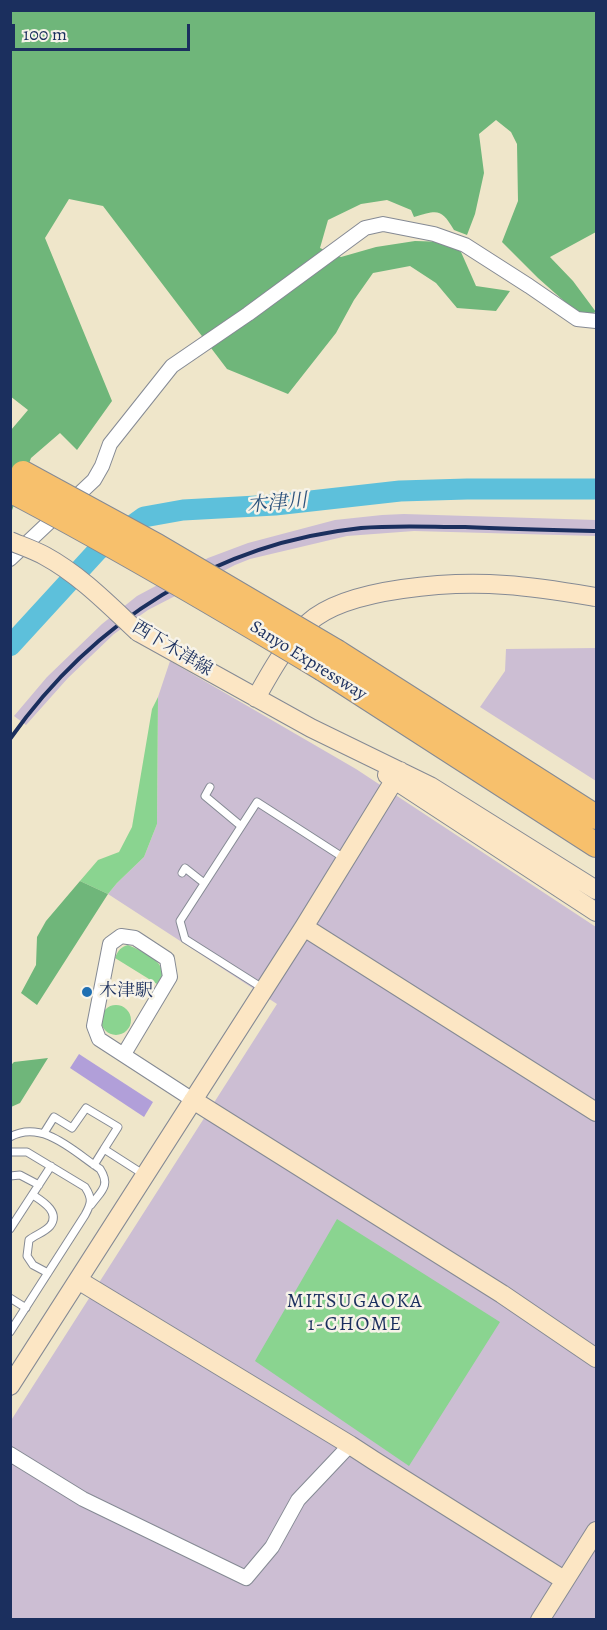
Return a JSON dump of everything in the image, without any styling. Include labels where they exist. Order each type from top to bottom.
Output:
[{"type":"highway","name":"Sanyo Expressway","points":[[14,477],[84,529],[197,593],[330,660],[597,816]]},
{"type":"highway","name":"Sanyo Expressway","points":[[330,660],[597,845]]},
{"type":"street","points":[[10,559],[94,480],[110,444],[172,366],[365,228],[383,224],[434,234],[465,245],[577,319],[597,321]]},
{"type":"street","name":"西下木津線","points":[[10,541],[44,555],[66,570],[99,596],[138,632],[397,775],[597,912]]},
{"type":"street","points":[[256,698],[277,660],[309,622],[335,606],[367,595],[469,584],[543,588],[597,597]]},
{"type":"street","points":[[10,1386],[304,927],[397,775]]},
{"type":"street","name":"西下木津線","points":[[397,775],[430,786],[597,890]]},
{"type":"street","points":[[304,927],[597,1112]]},
{"type":"street","points":[[124,1054],[170,977],[166,959],[135,938],[121,936],[110,944],[94,1026],[99,1039],[502,1294],[597,1358]]},
{"type":"street","points":[[78,1280],[350,1445],[564,1580]]},
{"type":"street","points":[[10,1454],[83,1499],[246,1578],[272,1547],[298,1500],[350,1445]]},
{"type":"street","points":[[540,1620],[597,1531]]},
{"type":"lane","points":[[210,787],[205,796],[241,826]]},
{"type":"lane","points":[[264,989],[185,939],[180,921],[257,802],[346,859]]},
{"type":"lane","points":[[182,873],[185,868],[204,883]]},
{"type":"lane","points":[[44,1133],[54,1117],[72,1128],[86,1108],[118,1127],[94,1165]]},
{"type":"lane","points":[[10,1137],[19,1132],[36,1131],[48,1134],[100,1169],[105,1177],[106,1185],[10,1332]]},
{"type":"lane","points":[[104,1149],[145,1176]]},
{"type":"lane","points":[[10,1152],[27,1152],[85,1187],[91,1196],[90,1207]]},
{"type":"lane","points":[[10,1229],[51,1167]]},
{"type":"lane","points":[[10,1176],[20,1175],[39,1185]]},
{"type":"lane","points":[[33,1195],[48,1205],[52,1213],[52,1220],[48,1228],[29,1240],[27,1256],[33,1265],[48,1273]]},
{"type":"lane","points":[[10,1298],[26,1308]]},
{"type":"shaded area","points":[[404,514],[596,520],[596,536],[414,531],[347,536],[250,559],[148,610],[114,634],[68,678],[26,725],[14,716],[47,677],[102,624],[137,596],[208,558],[248,543],[335,520]]},
{"type":"shaded area","points":[[596,648],[596,781],[480,707],[505,671],[506,649]]},
{"type":"shaded area","points":[[170,661],[356,769],[596,927],[596,1619],[11,1619],[10,1422],[277,1004],[108,894],[144,857],[157,824],[158,697]]},
{"type":"green space","points":[[11,11],[596,11],[596,232],[550,257],[573,281],[596,312],[582,317],[502,242],[518,201],[517,144],[511,132],[496,120],[479,134],[484,173],[475,214],[467,235],[454,230],[442,214],[434,212],[414,217],[411,210],[387,200],[361,204],[328,220],[320,248],[341,257],[376,247],[415,241],[448,242],[461,252],[476,286],[510,291],[496,311],[457,308],[436,283],[410,266],[373,273],[354,300],[336,333],[288,394],[227,369],[103,206],[69,199],[45,238],[112,401],[77,450],[60,433],[31,458],[11,513],[11,430],[28,410],[10,396]]},
{"type":"green space","points":[[158,697],[157,824],[144,857],[108,894],[80,881],[98,860],[119,852],[132,827],[152,709]]},
{"type":"green space","points":[[80,881],[108,894],[37,1005],[21,993],[36,965],[37,937],[46,921]]},
{"type":"green space","points":[[128,945],[144,952],[159,964],[162,975],[157,984],[115,958],[120,949]]},
{"type":"green space","points":[[116,1005],[122,1006],[130,1014],[130,1026],[122,1034],[116,1035],[110,1034],[102,1026],[101,1020],[102,1014],[110,1006]]},
{"type":"green space","points":[[48,1058],[20,1103],[11,1107],[11,1065],[14,1062]]},
{"type":"green space","points":[[337,1219],[500,1322],[409,1466],[255,1361]]},
{"type":"building","points":[[79,1054],[153,1102],[144,1117],[70,1068]]},
{"type":"waterway","name":"木津川","points":[[10,646],[98,550],[144,517],[183,510],[275,505],[400,491],[596,489]]},
{"type":"railway","points":[[10,739],[43,697],[79,658],[119,624],[162,595],[208,570],[257,551],[308,537],[374,527],[596,531]]},
{"type":"place","name":"木津駅","points":[[87,992]]},
{"type":"district","name":"MITSUGAOKA 1-CHOME","points":[[355,1314]]}]
